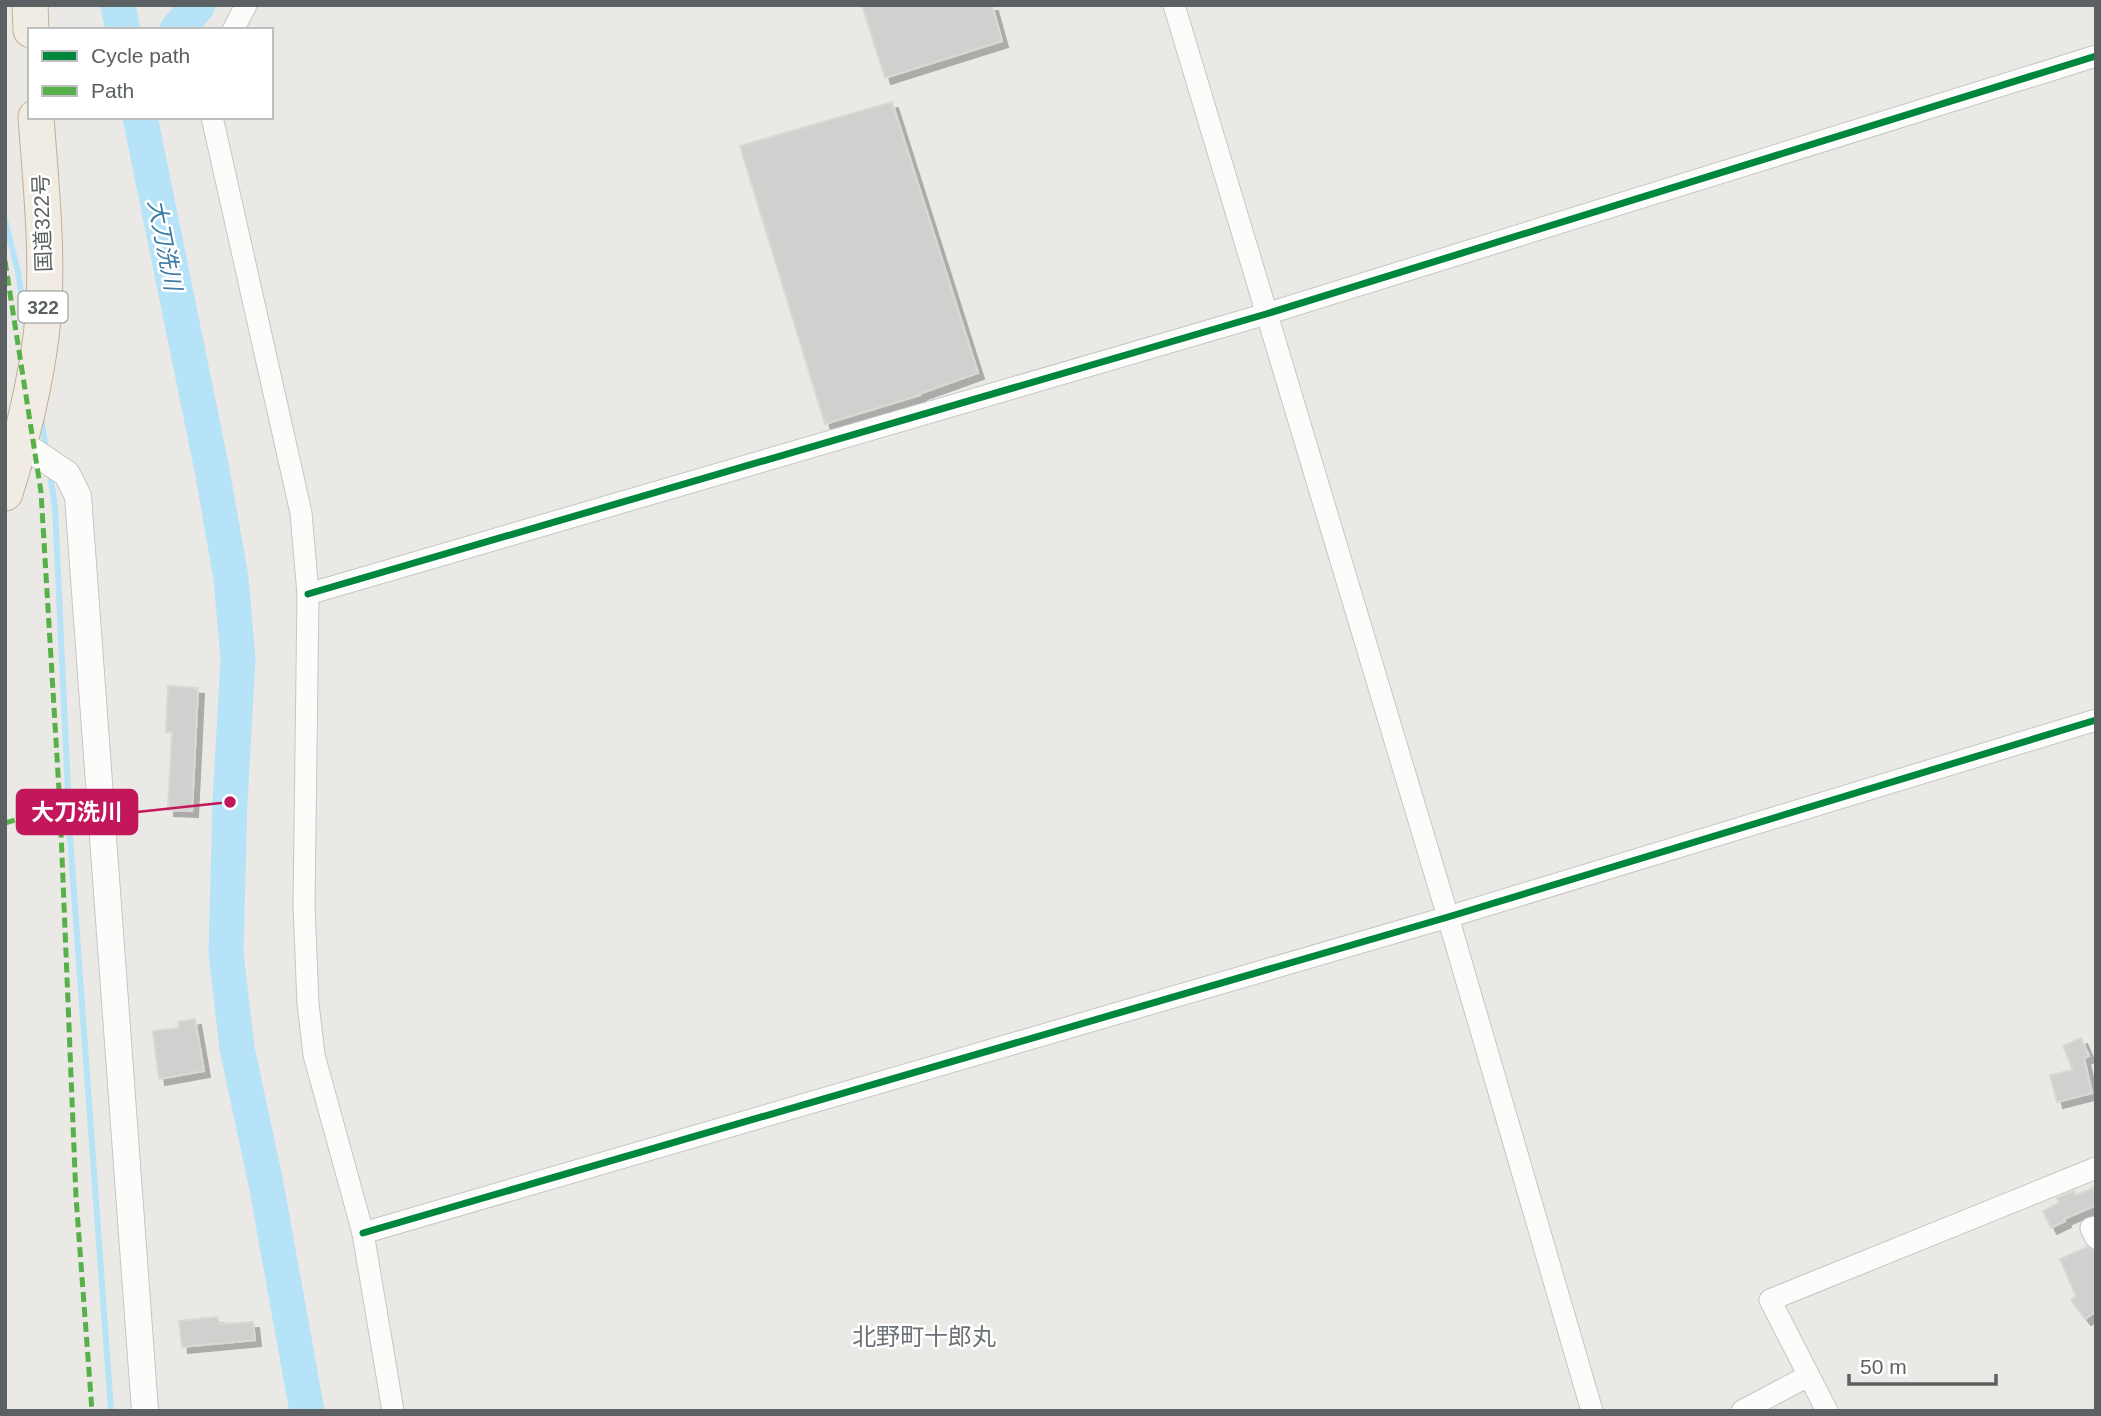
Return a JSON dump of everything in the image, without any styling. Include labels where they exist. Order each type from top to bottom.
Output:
[{"type":"highway","points":[[30,5],[31,28]]},
{"type":"highway","name":"国道322号","points":[[5,493],[26,425],[42,335],[43,214],[36,119]]},
{"type":"street","points":[[234,28],[246,5]]},
{"type":"street","points":[[1174,5],[1448,917],[1592,1411]]},
{"type":"street","points":[[308,594],[1266,314],[2096,56]]},
{"type":"street","points":[[212,119],[300,513],[308,594],[304,906],[314,1055],[363,1233],[393,1411]]},
{"type":"street","points":[[21,443],[67,474],[78,496],[145,1411]]},
{"type":"street","points":[[363,1233],[1448,917],[2096,720]]},
{"type":"street","points":[[1827,1411],[1770,1300],[2096,1168]]},
{"type":"street","points":[[2096,1227],[2091,1228],[2096,1238]]},
{"type":"street","points":[[1742,1411],[1808,1376]]},
{"type":"building","points":[[862,5],[992,5],[1002,41],[885,78]]},
{"type":"building","points":[[892,102],[978,373],[920,395],[825,424],[740,146]]},
{"type":"building","points":[[168,686],[198,688],[192,811],[168,810],[172,732],[166,732]]},
{"type":"building","points":[[195,1019],[204,1071],[159,1079],[153,1031],[179,1028],[178,1022]]},
{"type":"building","points":[[2081,1038],[2089,1056],[2084,1058],[2092,1093],[2057,1102],[2050,1075],[2073,1070],[2063,1046]]},
{"type":"building","points":[[2096,1187],[2096,1205],[2051,1228],[2043,1211],[2059,1203],[2057,1198],[2074,1191],[2076,1195]]},
{"type":"building","points":[[2087,1247],[2096,1251],[2096,1311],[2085,1319],[2071,1300],[2076,1296],[2060,1259]]},
{"type":"building","points":[[217,1317],[220,1324],[253,1322],[255,1340],[182,1347],[179,1321]]},
{"type":"waterway","name":"大刀洗川","points":[[118,5],[123,28]]},
{"type":"waterway","points":[[179,28],[198,5]]},
{"type":"waterway","name":"大刀洗川","points":[[140,119],[212,470],[231,578],[238,659],[230,802],[226,953],[237,1048],[266,1184],[307,1411]]},
{"type":"waterway","points":[[5,220],[18,272],[26,325]]},
{"type":"waterway","points":[[41,418],[46,449]]},
{"type":"waterway","points":[[50,474],[55,507],[70,836],[111,1411]]},
{"type":"marked path","points":[[5,261],[41,492],[60,807],[76,1197],[92,1411]]},
{"type":"marked path","points":[[5,823],[60,807]]},
{"type":"cycle path","points":[[308,594],[1266,314],[2096,56]]},
{"type":"cycle path","points":[[363,1233],[1448,917],[2096,720]]},
{"type":"place","name":"大刀洗川","points":[[230,802]]},
{"type":"district","name":"北野町十郎丸","points":[[924,1336]]}]
